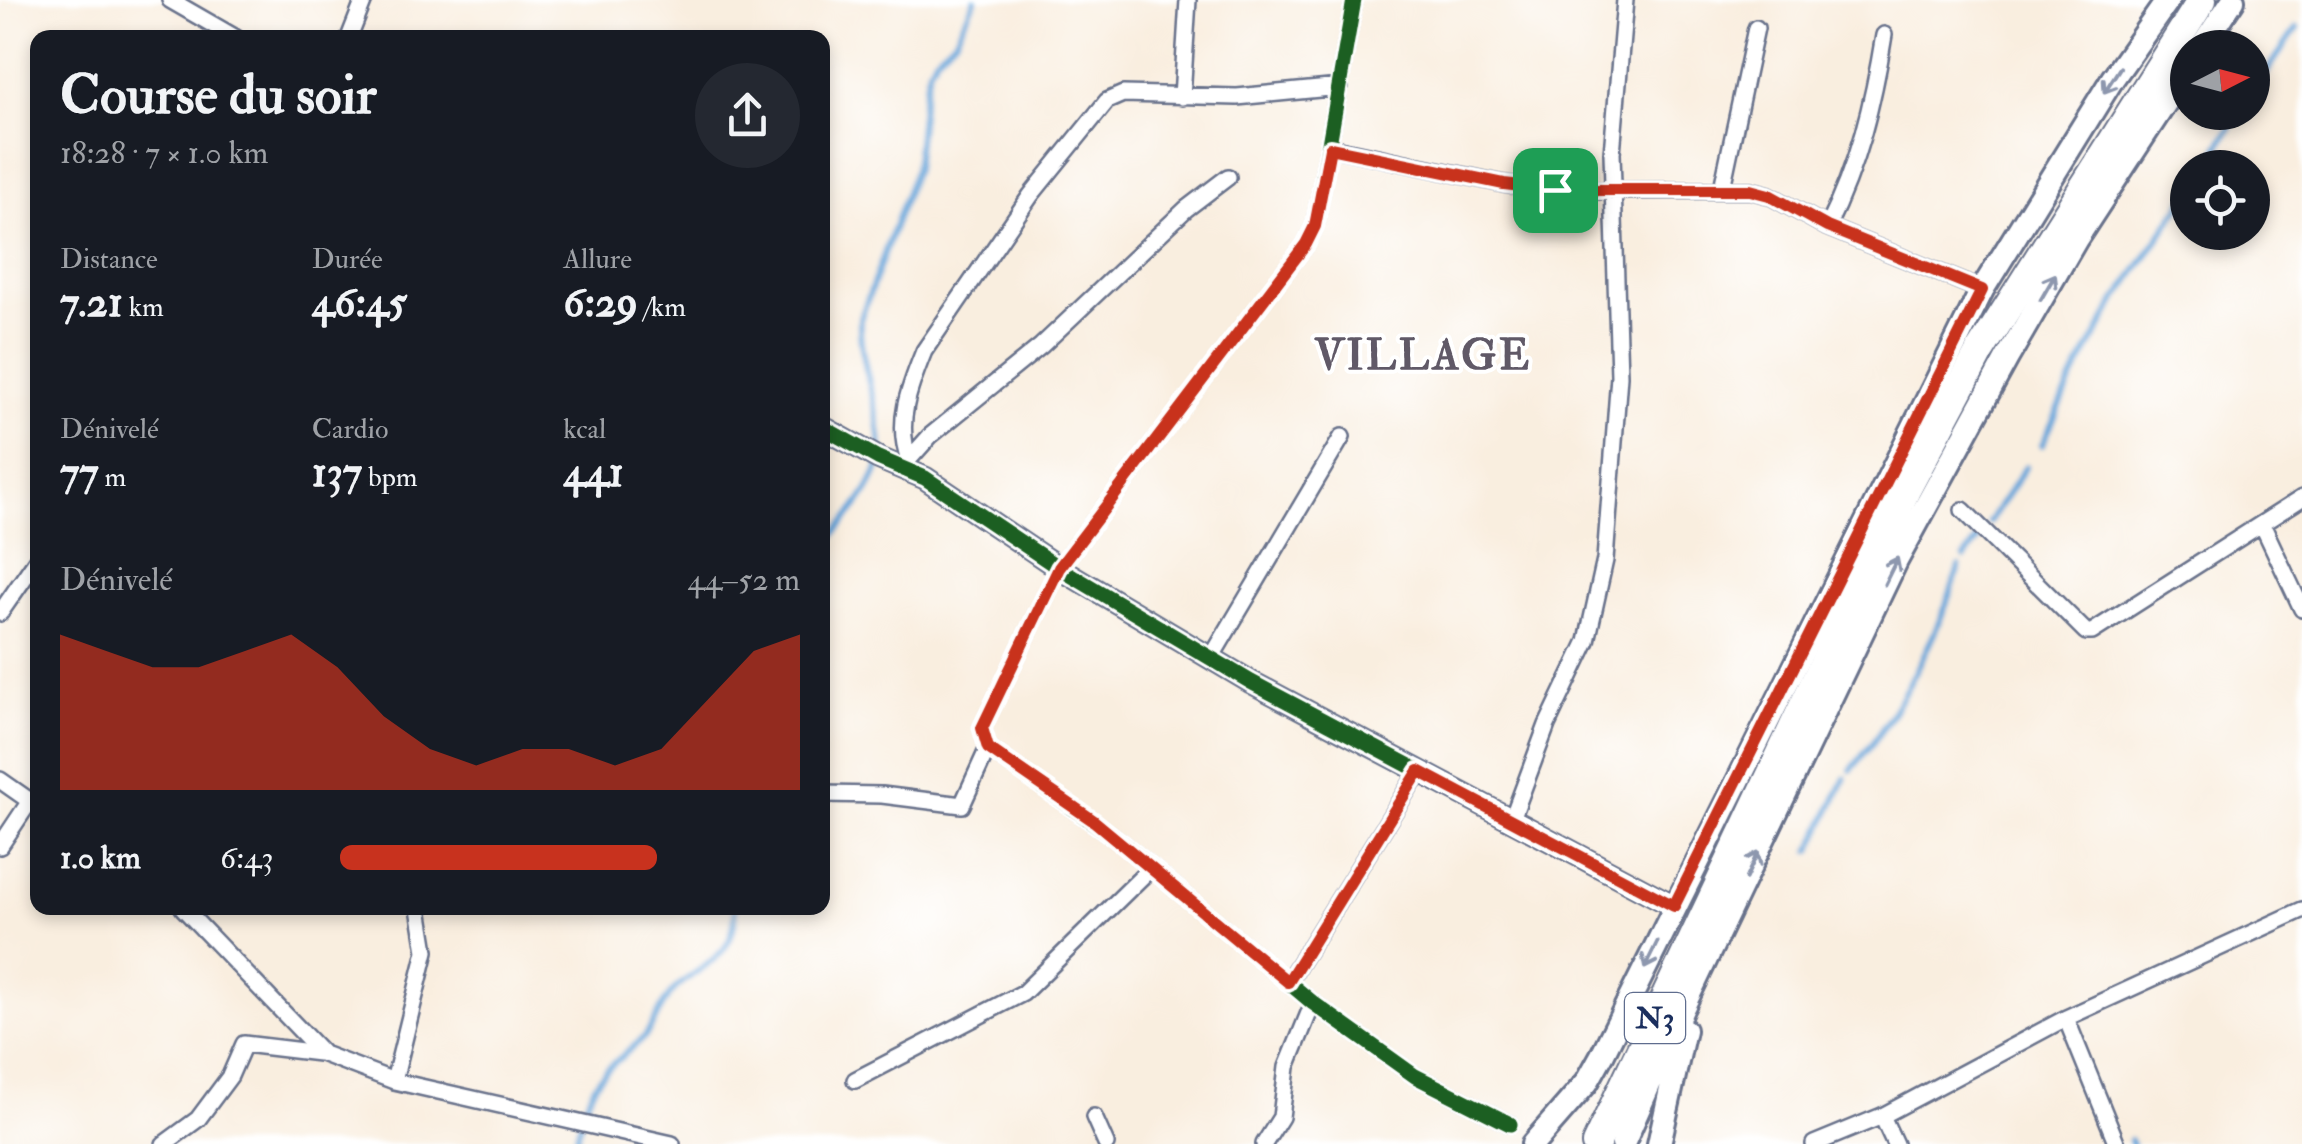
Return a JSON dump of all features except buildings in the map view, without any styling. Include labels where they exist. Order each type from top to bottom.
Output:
[{"type":"highway","name":"N3","points":[[1596,1144],[1948,409],[1980,351],[2202,0]]},
{"type":"main road","points":[[1534,1144],[1587,1082],[1982,290],[2113,78],[2168,0]]},
{"type":"main road","points":[[2214,30],[2233,0]]},
{"type":"main road","points":[[1623,1144],[1694,985],[1896,561],[2056,273],[2170,96]]},
{"type":"main road","points":[[1659,1144],[1694,985]]},
{"type":"street","points":[[170,0],[222,30]]},
{"type":"street","points":[[352,30],[364,0]]},
{"type":"street","points":[[1182,97],[1188,0]]},
{"type":"street","points":[[1354,0],[1315,226],[1297,259],[1059,568],[982,728],[988,748],[1094,821],[1313,1003],[1415,1076],[1510,1124]]},
{"type":"street","points":[[1512,818],[1541,740],[1588,641],[1604,560],[1619,376],[1611,192],[1625,0]]},
{"type":"street","points":[[1722,188],[1756,28]]},
{"type":"street","points":[[1827,227],[1846,189],[1862,142],[1884,35]]},
{"type":"street","points":[[905,464],[902,424],[924,351],[1031,195],[1114,96],[1237,97],[1340,87]]},
{"type":"street","points":[[1330,148],[1504,184],[1555,190],[1722,188],[1769,195],[1827,227],[1982,290]]},
{"type":"street","points":[[905,464],[930,436],[1090,304],[1186,209],[1228,178]]},
{"type":"street","points":[[830,431],[878,458],[905,464],[1059,568],[1211,658],[1674,906]]},
{"type":"street","points":[[1211,658],[1342,437]]},
{"type":"street","points":[[1963,510],[2086,632],[2092,632],[2302,498]]},
{"type":"street","points":[[2262,524],[2302,610]]},
{"type":"street","points":[[0,613],[30,570]]},
{"type":"street","points":[[830,794],[882,794],[962,806],[988,748]]},
{"type":"street","points":[[1288,982],[1419,771]]},
{"type":"street","points":[[0,780],[30,796]]},
{"type":"street","points":[[0,846],[30,804]]},
{"type":"street","points":[[855,1080],[1023,993],[1151,868]]},
{"type":"street","points":[[1814,1144],[1882,1116],[2066,1018],[2302,910]]},
{"type":"street","points":[[190,915],[323,1054]]},
{"type":"street","points":[[394,1081],[426,950],[420,915]]},
{"type":"street","points":[[1264,1144],[1281,1117],[1288,1067],[1313,1003]]},
{"type":"street","points":[[2066,1018],[2117,1144]]},
{"type":"street","points":[[164,1144],[198,1119],[230,1076],[244,1044],[323,1054],[394,1081],[672,1144]]},
{"type":"street","points":[[1882,1116],[1895,1144]]},
{"type":"street","points":[[1094,1118],[1106,1144]]},
{"type":"waterway","points":[[830,539],[872,482],[880,458],[879,426],[863,355],[860,320],[915,169],[929,70],[936,57],[956,38],[975,0]]},
{"type":"waterway","points":[[2270,67],[2297,28]]},
{"type":"waterway","points":[[2216,150],[2229,130]]},
{"type":"waterway","points":[[2042,445],[2075,374],[2116,301],[2170,222]]},
{"type":"waterway","points":[[1989,522],[2026,466]]},
{"type":"waterway","points":[[1965,558],[1983,531]]},
{"type":"waterway","points":[[1851,770],[1884,726],[1914,674],[1959,567]]},
{"type":"waterway","points":[[1811,851],[1845,778]]},
{"type":"waterway","points":[[575,1144],[587,1102],[599,1079],[645,1036],[674,990],[724,949],[735,915]]},
{"type":"waterway","points":[[2130,1140],[2132,1144]]},
{"type":"cycle path","points":[[1354,0],[1315,225],[1306,244],[1059,568],[982,728],[988,748],[1122,843],[1313,1003],[1415,1076],[1510,1124]]},
{"type":"cycle path","points":[[830,431],[925,478],[1059,568],[1251,682],[1674,906]]},
{"type":"district","name":"VILLAGE","points":[[1423,356]]},
{"type":"route","points":[[1330,148],[1504,184],[1555,190],[1750,190],[1769,195],[1827,227],[1982,290],[1674,906],[1419,771],[1288,982],[1122,842],[988,748],[982,728],[1059,568],[1306,244],[1315,226],[1330,148]]}]
